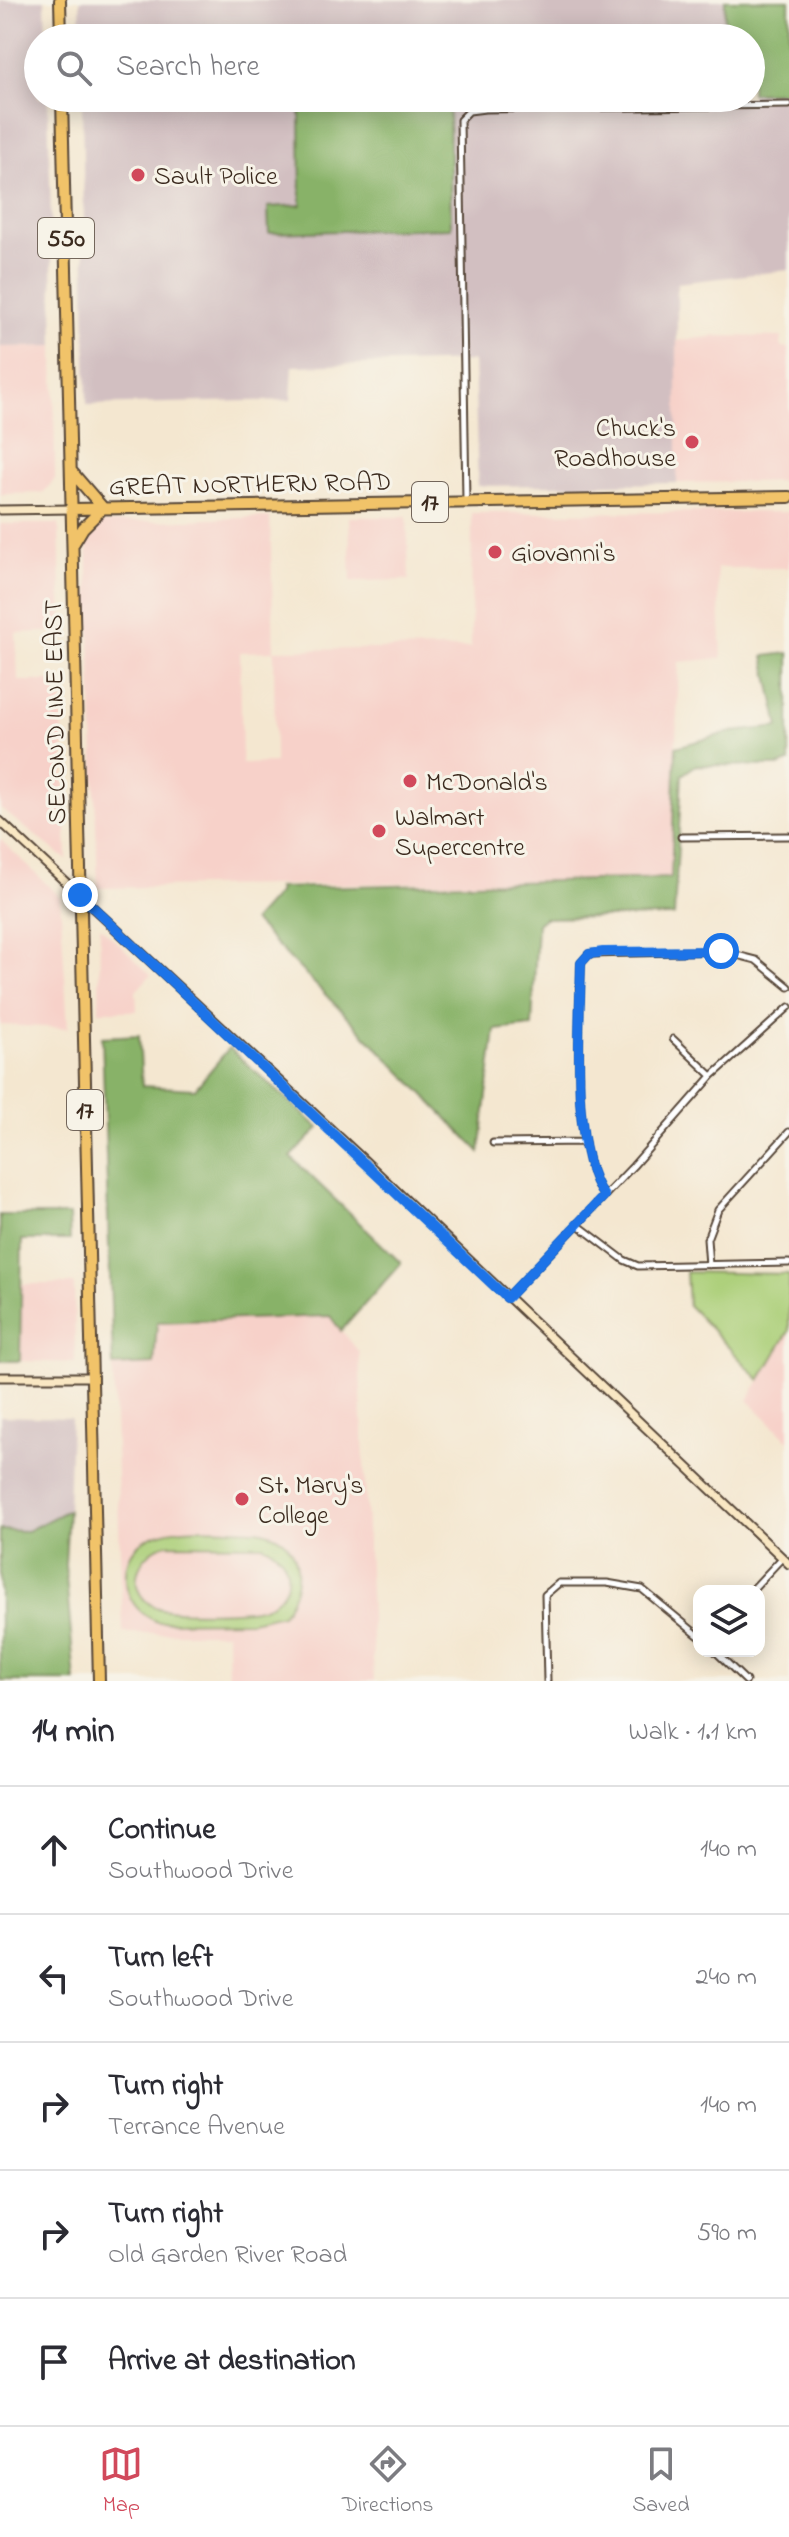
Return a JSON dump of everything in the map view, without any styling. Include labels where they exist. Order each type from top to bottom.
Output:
[{"type":"highway","points":[[60,0],[61,24]]},
{"type":"highway","name":"SECOND LINE EAST","points":[[62,112],[99,1681]]},
{"type":"highway","points":[[71,471],[103,508],[83,528],[72,547]]},
{"type":"highway","name":"GREAT NORTHERN ROAD","points":[[72,509],[789,497]]},
{"type":"main road","name":"GREAT NORTHERN ROAD","points":[[0,510],[72,509]]},
{"type":"main road","points":[[0,821],[786,1561]]},
{"type":"main road","points":[[0,1377],[92,1377]]},
{"type":"street","points":[[765,105],[789,105]]},
{"type":"street","points":[[466,501],[460,120],[468,112]]},
{"type":"street","points":[[681,837],[789,836]]},
{"type":"street","points":[[604,1196],[594,1183],[585,1142],[580,1056],[581,963],[589,954],[721,951],[756,960],[789,987]]},
{"type":"street","points":[[507,1298],[578,1225],[712,1076],[789,1007]]},
{"type":"street","points":[[673,1039],[712,1076]]},
{"type":"street","points":[[709,1265],[707,1239],[718,1210],[789,1132]]},
{"type":"street","points":[[493,1143],[585,1142]]},
{"type":"street","points":[[578,1225],[624,1260],[638,1266],[789,1263]]},
{"type":"street","points":[[758,1585],[786,1561]]},
{"type":"street","points":[[547,1681],[545,1595],[559,1583],[607,1583],[642,1589],[693,1631]]},
{"type":"street","points":[[721,1657],[746,1681]]},
{"type":"shaded area","points":[[0,0],[45,0],[46,24],[24,24],[24,112],[48,112],[54,346],[0,347]]},
{"type":"shaded area","points":[[80,0],[789,0],[789,270],[677,283],[677,483],[478,486],[474,361],[293,366],[291,400],[87,405],[82,112],[765,112],[765,24],[81,24]]},
{"type":"shaded area","points":[[717,336],[782,337],[781,347],[789,348],[789,481],[677,483],[677,341]]},
{"type":"shaded area","points":[[54,346],[55,479],[43,493],[0,494],[0,347]]},
{"type":"shaded area","points":[[789,512],[789,568],[717,568],[722,658],[679,662],[671,878],[98,888],[87,535],[97,523],[270,517],[274,650],[471,648],[472,513]],"holes":[[[274,651],[275,763],[242,764],[240,652]]]},
{"type":"shaded area","points":[[349,517],[407,517],[409,580],[351,581]]},
{"type":"shaded area","points":[[0,524],[59,524],[62,631],[16,633],[18,681],[61,681],[67,860],[0,808]]},
{"type":"shaded area","points":[[0,839],[60,897],[68,1028],[0,1025]]},
{"type":"shaded area","points":[[100,926],[151,975],[136,991],[137,1011],[99,1011]]},
{"type":"shaded area","points":[[19,1284],[74,1284],[75,1363],[20,1361]]},
{"type":"shaded area","name":"St. Mary's College","points":[[330,1316],[359,1352],[374,1681],[228,1681],[227,1633],[123,1633],[113,1366],[154,1364],[156,1322]]},
{"type":"shaded area","points":[[789,1331],[789,1441],[748,1400]]},
{"type":"shaded area","points":[[0,1416],[71,1418],[68,1510],[27,1531],[0,1530]]},
{"type":"green space","points":[[725,0],[789,0],[789,92],[765,93],[765,24],[724,24]]},
{"type":"green space","points":[[300,112],[449,112],[451,228],[269,233],[268,207],[301,205]]},
{"type":"green space","points":[[789,653],[789,762],[779,766],[696,765],[682,775],[674,916],[544,918],[537,924],[532,1026],[495,1030],[480,1152],[253,921],[279,892],[277,888],[671,878],[676,747],[731,732],[779,727],[764,656]]},
{"type":"green space","points":[[139,1035],[142,1086],[195,1089],[229,1048],[319,1128],[291,1157],[401,1263],[341,1331],[330,1316],[157,1322],[154,1364],[113,1366],[102,1037]]},
{"type":"green space","points":[[0,1215],[69,1215],[70,1240],[22,1240],[20,1361],[0,1361]]},
{"type":"green space","points":[[686,1272],[789,1274],[789,1331],[760,1380],[688,1305]]},
{"type":"green space","points":[[68,1510],[65,1565],[75,1681],[0,1681],[0,1530],[27,1531]]},
{"type":"green space","points":[[195,1528],[256,1530],[283,1541],[296,1562],[295,1588],[282,1614],[251,1621],[157,1622],[136,1606],[129,1594],[126,1580],[129,1559],[139,1544],[154,1535]],"holes":[[[168,1544],[263,1545],[279,1555],[287,1572],[287,1583],[282,1593],[266,1606],[228,1611],[177,1611],[155,1607],[139,1591],[138,1572],[142,1562],[157,1548]]]},
{"type":"place","name":"Sault Police","points":[[138,175]]},
{"type":"place","name":"Chuck's Roadhouse","points":[[692,442]]},
{"type":"place","name":"Giovanni's","points":[[495,552]]},
{"type":"place","name":"McDonald's","points":[[410,781]]},
{"type":"place","name":"Walmart Supercentre","points":[[379,831]]},
{"type":"place","name":"St. Mary's College","points":[[242,1499]]},
{"type":"route","points":[[80,895],[507,1298],[604,1196],[594,1183],[589,1169],[584,1134],[580,1056],[581,963],[589,954],[603,952],[721,951]]}]
